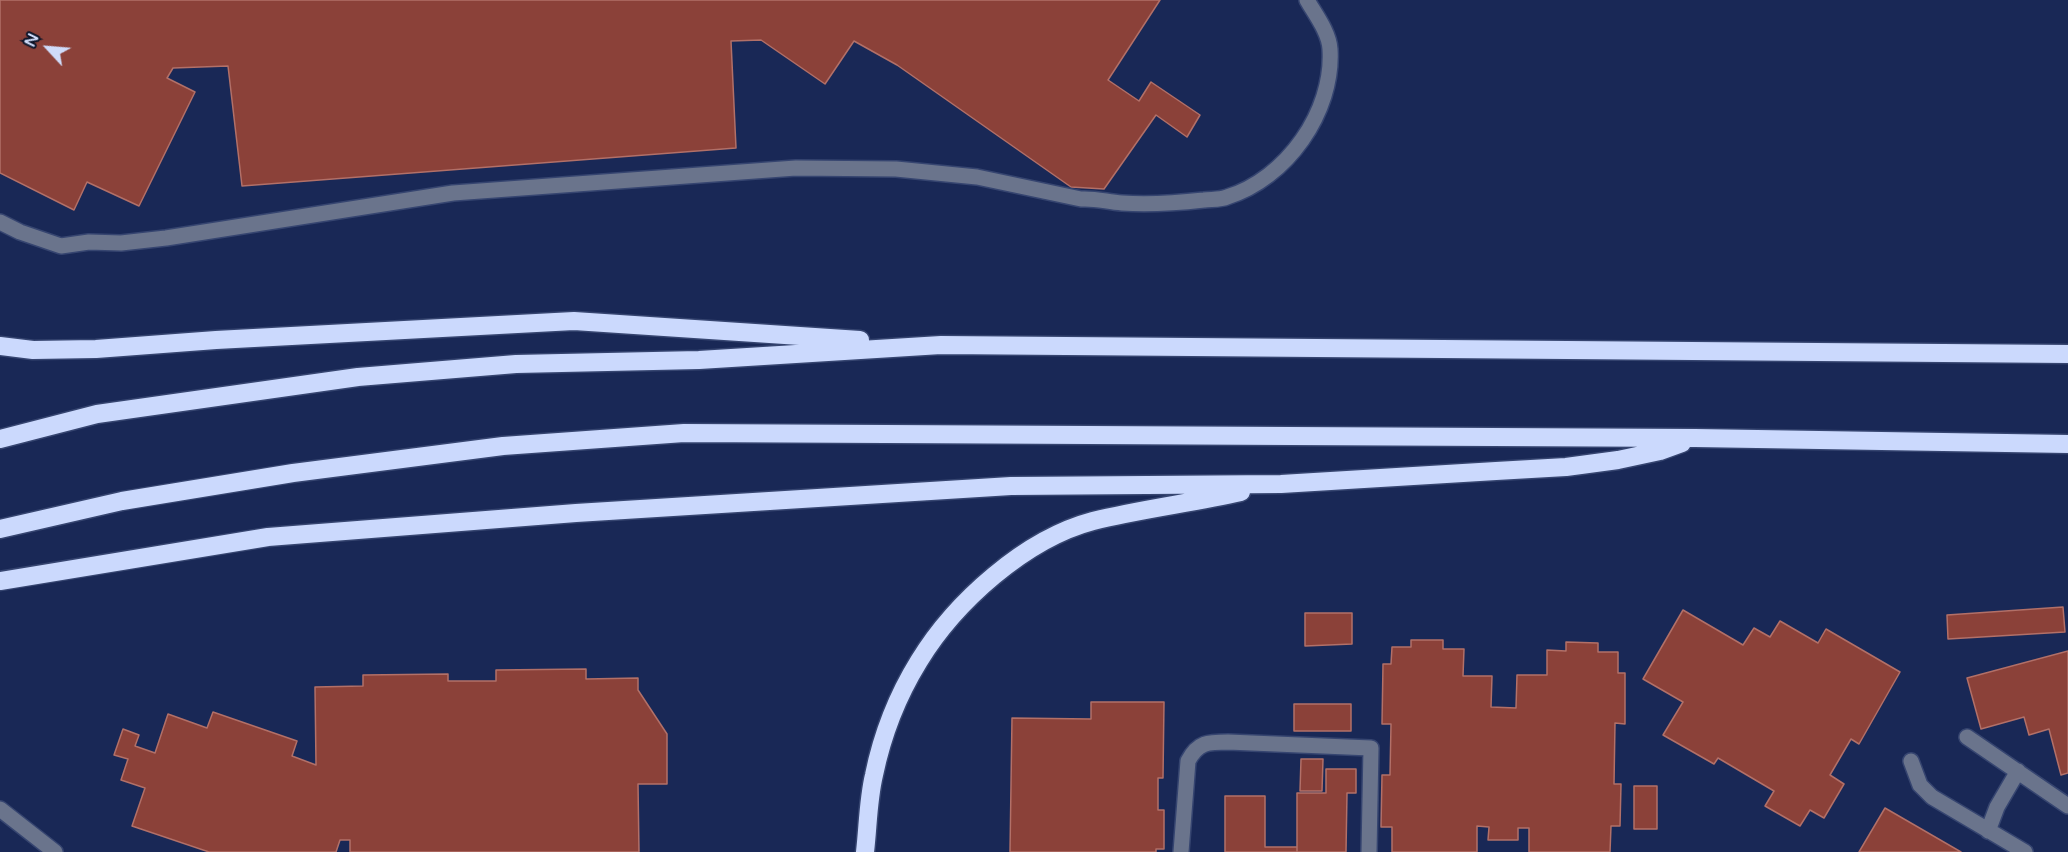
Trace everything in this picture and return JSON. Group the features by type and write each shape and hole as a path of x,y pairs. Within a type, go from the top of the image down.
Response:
{"highway":[{"path":"0,346 33,350 96,349 216,340 574,321 941,345 2068,354"},
{"path":"0,439 97,414 358,377 516,364 699,360 941,345"},
{"path":"0,529 122,501 293,473 503,446 684,433 1695,438 2068,444"},
{"path":"0,580 268,537 1011,486 1281,484 1566,466 1618,460 1660,451 1695,438"},
{"path":"865,852 873,776 902,693 920,660 944,628 971,596 994,575 1042,542 1092,522 1281,484"}],"street":[{"path":"0,222 20,232 61,246 89,242 121,243 453,193 796,168 896,169 977,177 1081,199 1094,198 1120,203 1172,204 1226,198 1255,184 1286,161 1311,128 1321,106 1329,80 1330,47 1320,22 1307,0"},
{"path":"1967,737 2068,806"},
{"path":"1181,852 1188,761 1200,745 1211,742 1371,748 1369,852"},
{"path":"1911,761 1920,784 1932,797 2025,852"},
{"path":"1988,831 1997,807 2018,771"},
{"path":"0,809 55,852"}],"building":[{"path":"0,0 1160,0 1108,80 1139,101 1151,82 1200,115 1187,137 1156,115 1104,189 1071,187 897,65 854,41 825,84 761,40 731,41 736,148 242,186 228,66 173,68 167,78 195,92 139,206 87,182 74,210 0,173"},
{"path":"2063,607 2065,632 1948,639 1947,615"},
{"path":"1683,610 1743,645 1754,628 1770,637 1780,621 1818,643 1826,629 1900,672 1859,744 1851,739 1830,775 1844,784 1824,818 1810,810 1800,826 1765,806 1774,791 1718,758 1714,764 1663,735 1683,702 1643,679"},
{"path":"1305,613 1352,613 1352,644 1305,646"},
{"path":"1411,640 1443,640 1443,649 1464,649 1463,676 1492,676 1491,707 1516,708 1517,675 1547,675 1547,650 1566,651 1566,642 1598,643 1598,652 1618,652 1618,673 1625,673 1625,724 1615,723 1614,784 1621,784 1620,826 1611,826 1610,852 1529,852 1529,828 1518,828 1518,840 1488,840 1489,827 1477,826 1477,852 1392,852 1392,827 1381,827 1382,775 1390,775 1391,724 1382,724 1383,664 1391,664 1392,647 1411,647"},
{"path":"2068,651 2068,773 2061,775 2049,729 2029,735 2024,717 1981,729 1967,678"},
{"path":"586,669 586,679 638,678 638,690 667,734 667,784 638,784 639,852 350,852 350,840 340,840 336,852 209,852 132,826 145,788 121,780 128,759 114,755 123,729 139,735 135,746 155,753 168,714 207,728 213,712 297,741 292,756 316,765 315,687 363,686 363,675 448,674 448,681 496,681 496,670"},
{"path":"1091,702 1164,702 1163,778 1158,778 1158,810 1164,810 1164,849 1156,849 1156,852 1010,852 1012,718 1091,719"},
{"path":"1294,704 1351,704 1351,731 1294,731"},
{"path":"1301,759 1323,759 1322,791 1300,791"},
{"path":"1326,769 1356,769 1356,793 1347,793 1346,852 1297,852 1297,793 1326,793"},
{"path":"1634,786 1657,786 1657,829 1634,829"},
{"path":"1225,796 1265,796 1265,847 1297,847 1297,852 1225,852"},
{"path":"1885,808 1961,852 1859,852"}]}
